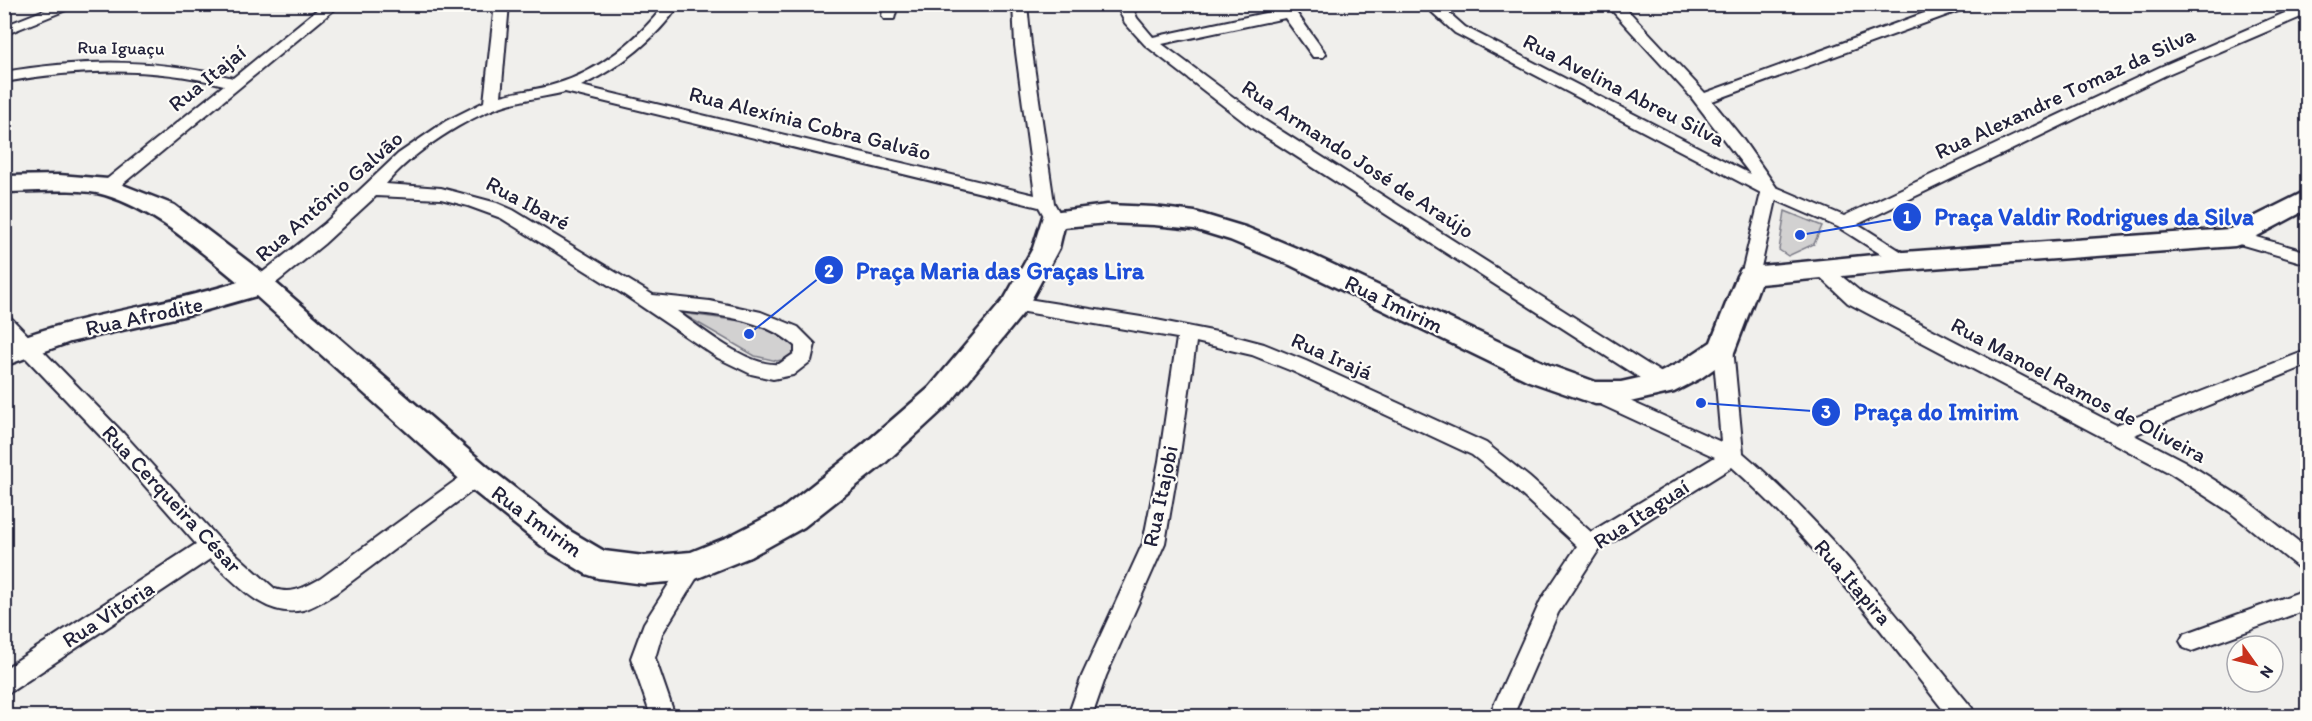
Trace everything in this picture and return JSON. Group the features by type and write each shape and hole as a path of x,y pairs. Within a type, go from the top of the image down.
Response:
{"street":[{"path":"4,30 74,4"},
{"name":"Rua Itajaí","path":"108,187 334,4"},
{"path":"492,105 502,4"},
{"name":"Rua Antônio Galvão","path":"260,285 314,243 372,190 392,168 411,153 492,105 564,87 592,73 658,26 674,4"},
{"path":"1020,4 1049,211"},
{"name":"Rua Armando José de Araújo","path":"1123,4 1130,20 1150,42 1268,130 1664,384"},
{"name":"Rua Avelina Abreu Silva","path":"1430,4 1460,30 1770,191 1844,223 1904,261"},
{"path":"1613,4 1704,99 1748,155 1770,191 1750,276 1723,348 1733,456"},
{"path":"1704,99 1964,4"},
{"name":"Rua Alexandre Tomaz da Silva","path":"1844,223 2165,70 2307,8"},
{"path":"1150,42 1285,9 1318,54"},
{"name":"Rua Iguaçu","path":"4,77 43,69 91,65 140,65 174,68 236,84"},
{"name":"Rua Alexínia Cobra Galvão","path":"564,87 1049,211"},
{"name":"Rua Imirim","path":"4,184 59,183 108,187 165,211 260,285 477,476 559,541 598,564 644,570 693,566 739,547 793,518 874,454 939,396 1015,304 1046,248 1049,211 1154,216 1195,221 1239,234 1299,259 1539,373 1594,393 1621,393 1664,384 1691,370 1723,348"},
{"name":"Rua Ibaré","path":"372,190 406,188 450,194 483,203 507,214 649,301 730,355 773,372 784,371 804,356 805,344 797,334 779,326 756,318 649,301"},
{"path":"2235,237 2307,198"},
{"path":"1750,276 1904,261 2235,237 2307,258"},
{"name":"Rua Manoel Ramos de Oliveira","path":"1822,269 1855,298 2176,467 2238,506 2307,562"},
{"name":"Rua Afrodite","path":"16,350 94,326 225,298 260,285"},
{"name":"Rua Irajá","path":"1015,304 1141,324 1257,349 1479,449 1522,483 1590,544"},
{"name":"Rua Cerqueira César","path":"4,323 16,350 116,439 211,546 267,596 284,602 302,600 328,586 477,476"},
{"name":"Rua Itajobi","path":"1080,717 1094,676 1154,543 1169,461 1187,334"},
{"path":"2113,435 2307,357"},
{"name":"Rua Itapira","path":"1594,393 1733,456 1774,492 1816,538 1879,611 1963,717"},
{"name":"Rua Itaguaí","path":"1502,717 1549,607 1590,544 1733,456"},
{"name":"Rua Vitória","path":"4,683 211,546"},
{"path":"663,717 643,658 652,630 693,566"},
{"path":"2192,641 2307,599"}],"shaded area":[{"path":"1785,211 1822,226 1814,244 1788,256 1779,250"},
{"path":"681,313 741,321 770,329 798,345 790,358 777,361 755,356"}],"place":[{"name":"Praça Valdir Rodrigues da Silva","path":"1800,235"},
{"name":"Praça Maria das Graças Lira","path":"749,334"},
{"name":"Praça do Imirim","path":"1701,403"}]}
